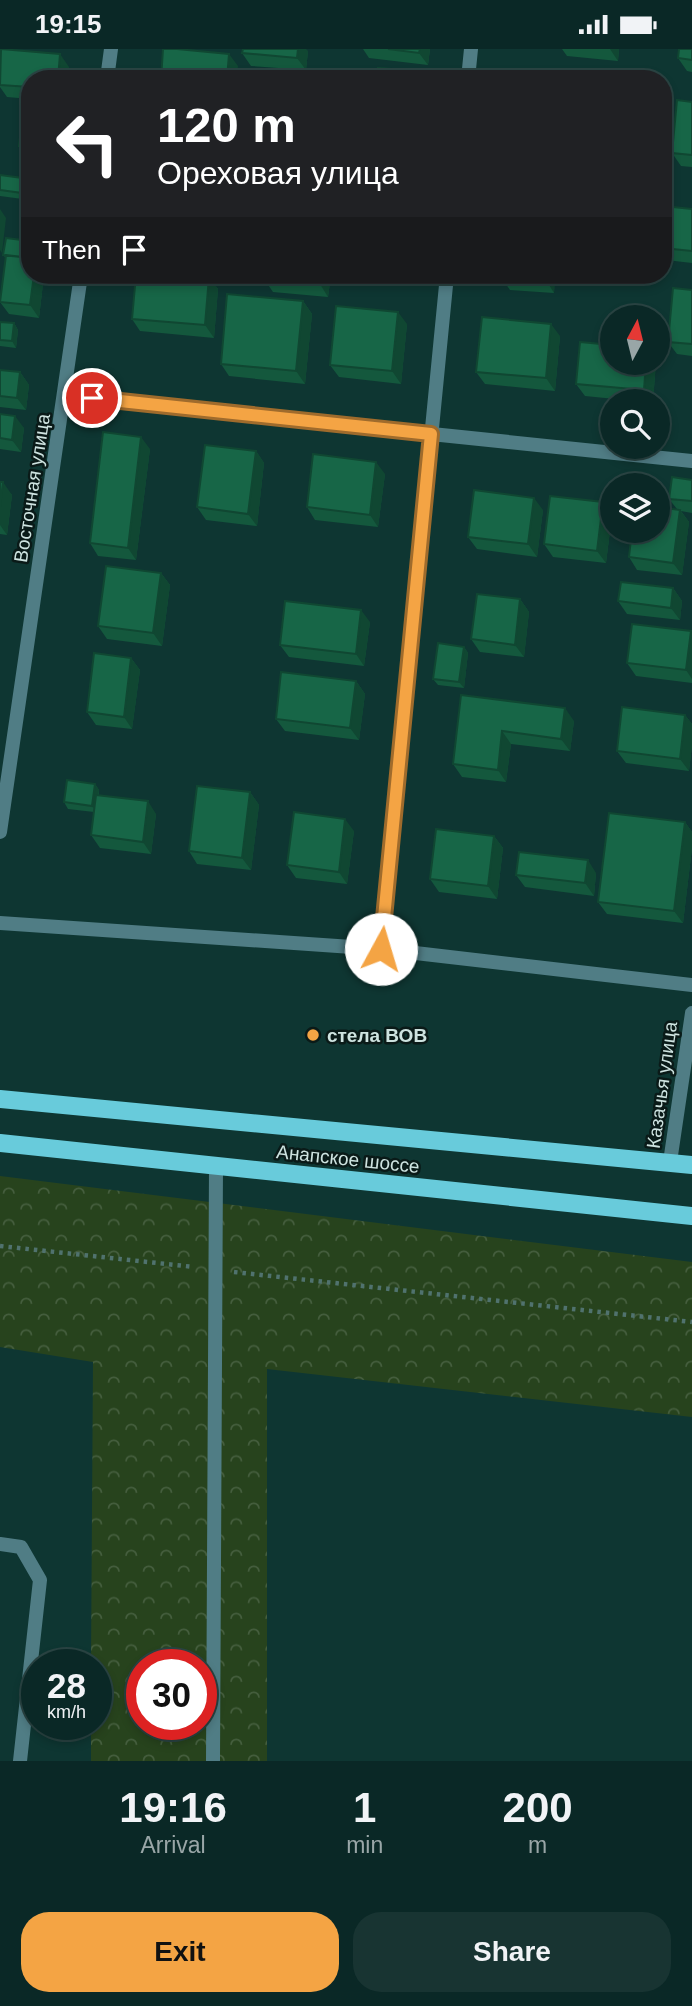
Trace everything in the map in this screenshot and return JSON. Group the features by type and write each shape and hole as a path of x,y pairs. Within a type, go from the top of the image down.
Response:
{"main road":[{"name":"Анапское шоссе","path":"0,1099 692,1165"},
{"name":"Анапское шоссе","path":"0,1143 692,1216"}],"street":[{"path":"108,70 111,49"},
{"path":"469,70 471,49"},
{"name":"Восточная улица","path":"0,832 81,284"},
{"path":"381,949 446,284"},
{"path":"65,396 692,461"},
{"path":"0,923 381,949 692,985"},
{"name":"Казачья улица","path":"670,1163 692,1013"},
{"path":"213,1761 216,1166"},
{"path":"0,1544 21,1547 40,1580 20,1761"}],"path":[{"path":"0,1246 692,1322"}],"green space":[{"path":"0,1176 692,1262 692,1417 267,1369 267,1761 91,1761 91,1740 112,1740 112,1649 91,1649 93,1362 0,1347"}],"building":[{"path":"1,49 60,54 59,70 21,70 21,86 0,85"},
{"path":"163,49 229,54 228,70 162,70"},
{"path":"243,49 298,49 297,58 242,53"},
{"path":"388,49 420,49 419,53"},
{"path":"679,49 692,49 692,60 678,58"},
{"path":"677,100 692,102 692,155 672,153"},
{"path":"0,175 21,178 21,193 0,190"},
{"path":"672,207 692,209 692,251 672,249"},
{"path":"6,238 21,240 21,257 3,255"},
{"path":"6,255 21,257 21,284 33,284 30,305 0,302"},
{"path":"135,284 208,284 205,325 132,319"},
{"path":"673,288 692,290 692,344 670,342"},
{"path":"227,294 303,301 296,371 221,364"},
{"path":"336,306 398,312 392,371 330,365"},
{"path":"482,317 551,324 546,378 476,372"},
{"path":"0,322 14,323 12,341 0,340"},
{"path":"580,342 600,344 600,375 645,375 644,389 576,384"},
{"path":"0,370 20,372 17,398 0,396"},
{"path":"0,414 15,416 12,440 0,438"},
{"path":"103,432 141,437 128,548 90,543"},
{"path":"205,445 256,451 248,514 197,507"},
{"path":"313,454 376,462 370,515 307,507"},
{"path":"672,477 692,480 692,501 670,499"},
{"path":"0,482 3,482 0,507"},
{"path":"474,490 534,498 528,544 468,537"},
{"path":"550,496 600,502 597,551 544,544"},
{"path":"670,509 680,510 673,563 629,557 631,543 670,543"},
{"path":"106,566 161,573 153,633 98,626"},
{"path":"621,582 673,588 671,608 618,601"},
{"path":"477,594 520,599 515,645 471,639"},
{"path":"285,601 361,610 356,654 280,645"},
{"path":"632,624 691,631 686,670 627,663"},
{"path":"438,643 464,647 459,682 433,679"},
{"path":"94,653 131,658 124,717 87,712"},
{"path":"281,672 356,681 350,728 276,719"},
{"path":"461,695 565,708 561,739 502,731 498,770 453,764"},
{"path":"622,707 685,715 680,759 617,751"},
{"path":"67,780 95,784 92,806 64,802"},
{"path":"197,786 250,792 242,858 189,851"},
{"path":"96,795 148,801 143,842 91,835"},
{"path":"294,812 345,819 339,872 287,865"},
{"path":"609,813 685,822 674,911 598,902"},
{"path":"436,829 494,836 488,886 430,879"},
{"path":"519,852 588,860 585,883 516,875"}],"place":[{"name":"стела ВОВ","path":"313,1035"}],"route":[{"path":"92,398 431,434 381,949"}]}
